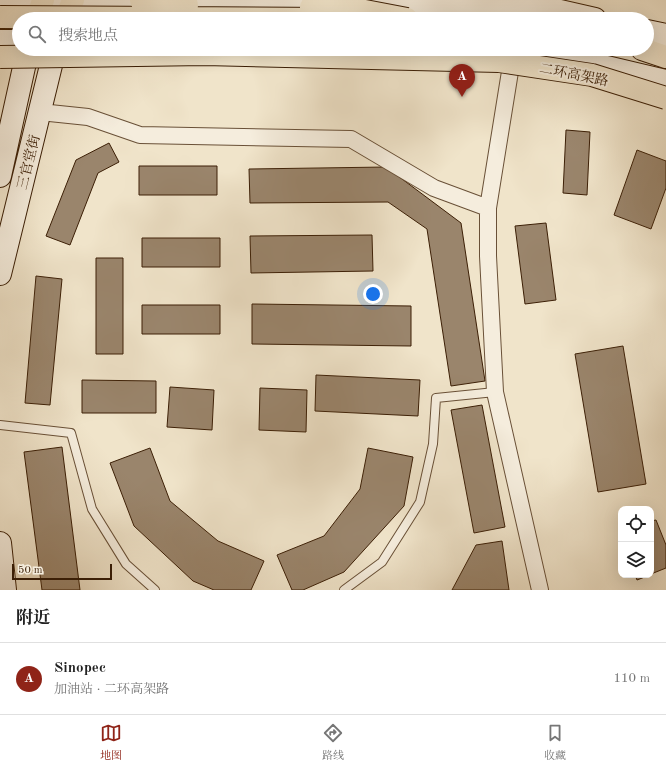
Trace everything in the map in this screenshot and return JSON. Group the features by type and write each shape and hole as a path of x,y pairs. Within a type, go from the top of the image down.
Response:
{"highway":[{"path":"141,0 172,4 349,8 370,12"},
{"path":"0,17 12,17"},
{"path":"654,53 666,57"},
{"name":"二环高架路","path":"0,57 68,56"},
{"name":"二环高架路","path":"289,56 499,61 592,75 666,98"}],"main road":[{"path":"0,3 41,8 534,5 564,12"},
{"path":"654,32 666,35"},
{"path":"0,41 12,41"},
{"name":"三官堂街","path":"0,176 26,56"},
{"name":"三官堂街","path":"0,274 53,56"},
{"path":"542,56 598,66 666,81"},
{"path":"0,543 5,590"}],"street":[{"path":"513,56 488,208 488,256 495,392 540,590"},
{"path":"40,112 88,117 140,135 351,139 434,188 488,208"}],"lane":[{"path":"344,590 382,562 420,502 433,444 436,398 495,392"},
{"path":"0,425 71,433 92,509 126,564 155,590"}],"building":[{"path":"566,130 590,132 587,195 563,193"},
{"path":"109,143 119,162 98,173 70,245 46,236 76,160"},
{"path":"637,150 666,161 666,188 651,229 614,215"},
{"path":"139,166 217,166 217,195 139,195"},
{"path":"386,167 461,223 485,381 451,386 427,229 388,202 250,203 249,169"},
{"path":"546,223 556,300 525,304 515,226"},
{"path":"372,235 373,271 251,273 250,236"},
{"path":"142,238 220,238 220,267 142,267"},
{"path":"96,258 123,258 123,354 96,354"},
{"path":"36,276 62,279 50,405 25,403"},
{"path":"252,304 411,306 411,346 252,344"},
{"path":"142,305 220,305 220,334 142,334"},
{"path":"623,346 646,484 598,492 575,354"},
{"path":"316,375 420,380 418,416 315,411"},
{"path":"82,380 156,381 156,413 82,413"},
{"path":"170,387 214,390 212,430 167,427"},
{"path":"260,388 307,390 306,432 259,430"},
{"path":"482,405 505,527 474,533 451,410"},
{"path":"62,447 80,590 42,590 24,452"},
{"path":"150,448 170,501 218,541 264,561 251,590 214,590 193,581 134,526 110,463"},
{"path":"368,448 413,457 404,506 344,572 303,590 292,590 277,555 324,536 360,489"},
{"path":"654,520 656,520 666,545 666,568 654,573 654,542"},
{"path":"502,541 509,590 452,590 476,545"}],"place":[{"name":"Sinopec","path":"462,97"}]}
